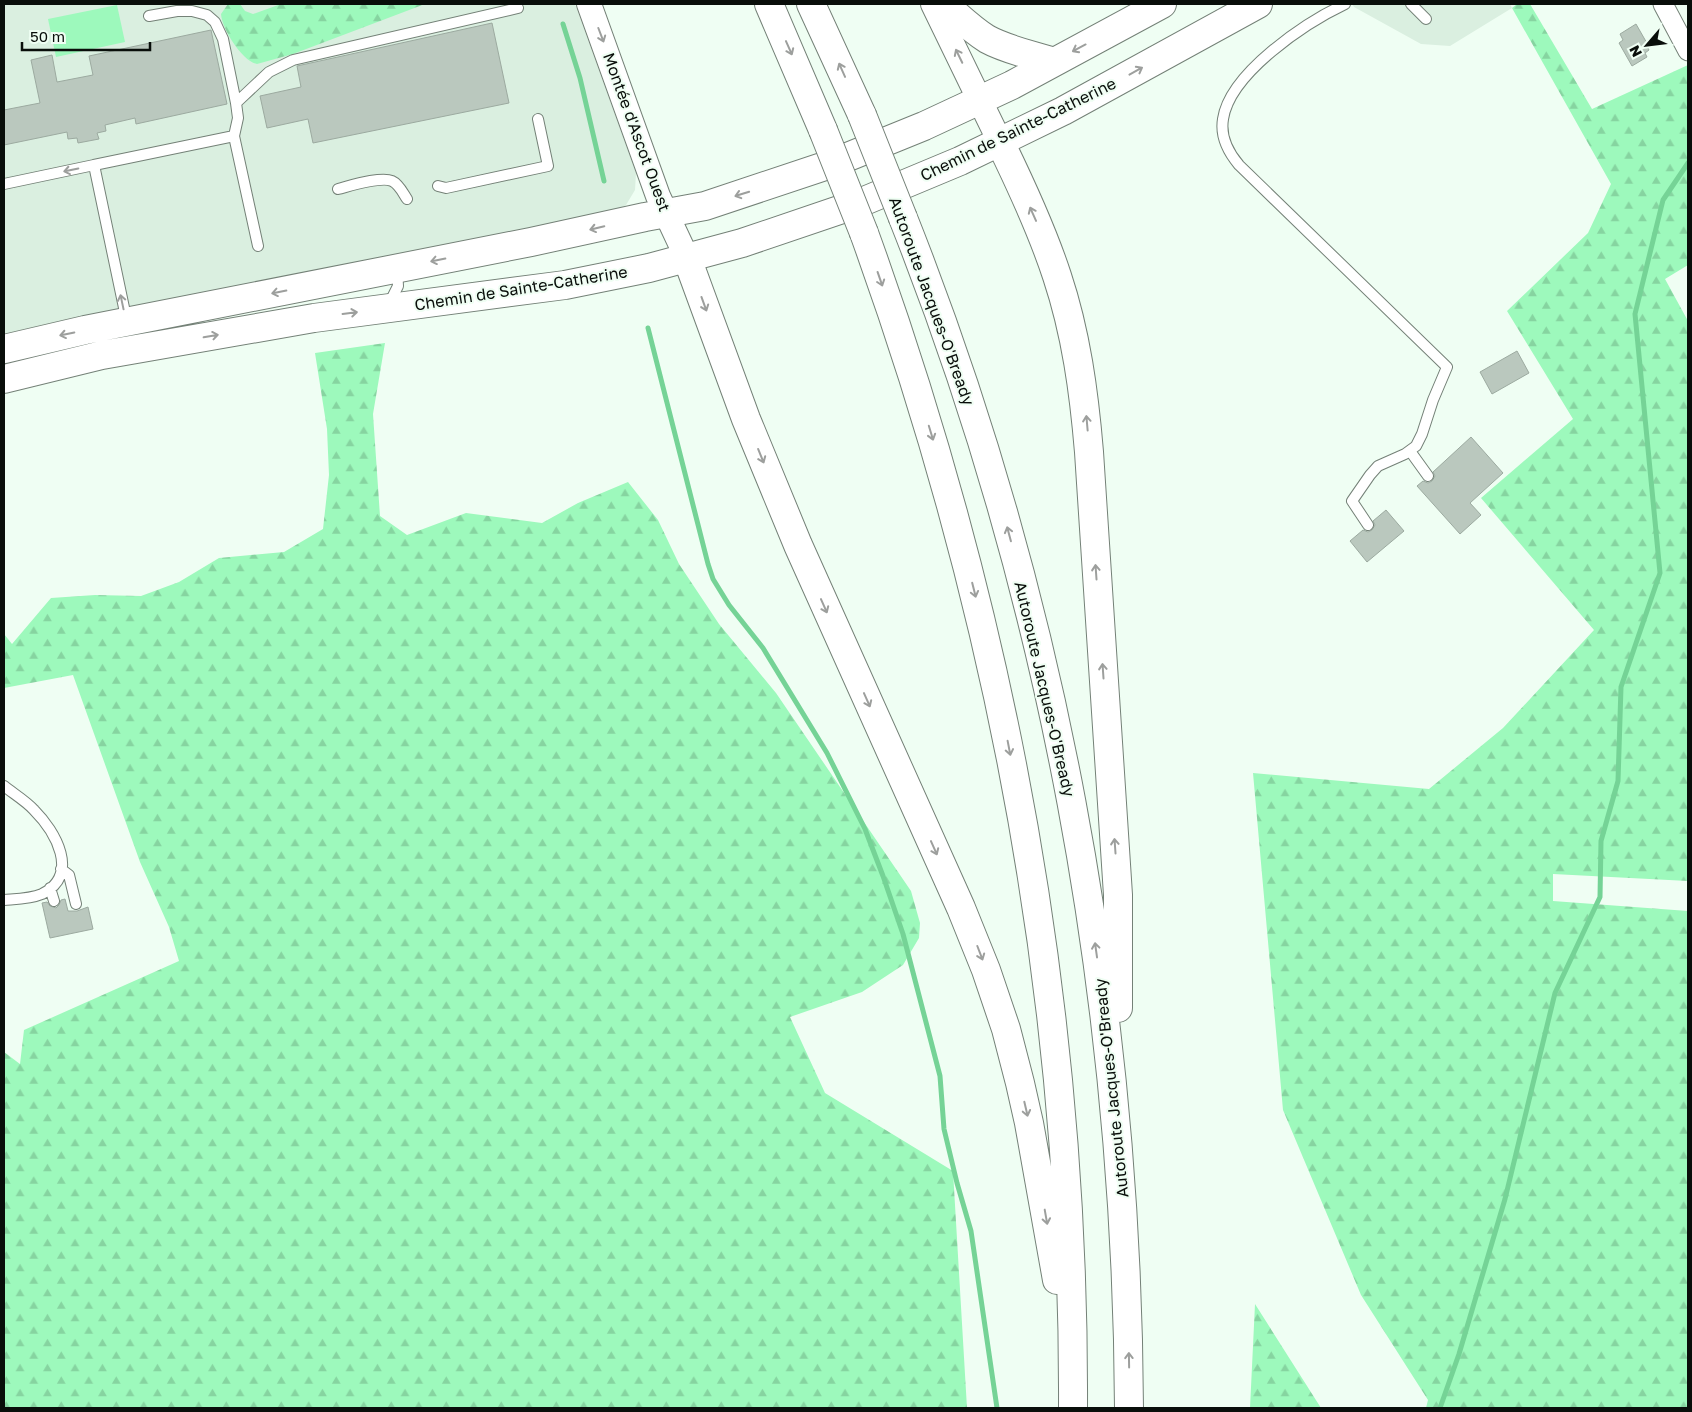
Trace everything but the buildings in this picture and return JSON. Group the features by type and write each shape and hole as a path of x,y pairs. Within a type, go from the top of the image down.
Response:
{"main road":[{"path":"769,4 823,130 864,233 920,398 953,508 988,650 1020,805 1040,928 1059,1090 1067,1194 1074,1370 1073,1408"},
{"name":"Autoroute Jacques-O'Bready","path":"811,4 862,115 939,312 980,436 1008,531 1042,663 1065,769 1087,894 1105,1020 1117,1138 1127,1286 1129,1408"},
{"path":"944,4 987,39 1054,62"},
{"name":"Chemin de Sainte-Catherine","path":"4,379 61,364 130,335 397,268 545,240 705,206 789,179 882,143 981,100 1162,4"},
{"name":"Chemin de Sainte-Catherine","path":"4,349 314,318 546,288 644,269 688,258 774,233 857,204 940,170 1063,111 1258,4"},
{"path":"1000,142 1057,274 1076,344 1084,395 1118,895 1117,1138"},
{"path":"688,258 746,419 798,545 961,908 999,1007 1016,1066 1029,1123 1074,1370"}],"street":[{"name":"Montée d'Ascot Ouest","path":"589,4 642,146 656,190 688,258"},
{"path":"933,4 1000,142"},
{"path":"1663,4 1688,51"}],"lane":[{"path":"1345,4 1296,32 1250,73 1227,106 1223,119 1223,131 1228,149 1239,165 1447,367 1416,446 1410,451 1378,466 1352,501 1368,525"},
{"path":"1410,4 1426,19"},
{"path":"236,103 269,72 292,60 518,8"},
{"path":"149,16 188,11 203,14 215,22 221,34 238,118 234,136 258,246"},
{"path":"438,186 446,188 548,166 538,119"},
{"path":"4,184 234,136"},
{"path":"94,165 130,335"},
{"path":"338,188 388,180 396,183 407,199"},
{"path":"385,309 398,286 397,268"},
{"path":"1410,451 1428,476"},
{"path":"4,786 33,808 50,828 60,850 61,869 58,878 50,888 35,896 4,900"},
{"path":"61,869 69,875 76,904"},
{"path":"50,888 54,901"}],"shaded area":[{"path":"4,4 575,4 636,173 635,190 626,205 620,209 544,226 91,314 4,334"},
{"path":"1352,4 1510,4 1512,8 1450,46 1421,44 1354,7"}],"green space":[{"path":"228,4 240,4 245,11 253,14 281,4 425,4 293,54 257,64 251,62 239,51 225,28 221,14"},
{"path":"1517,4 1530,4 1592,109 1688,65 1688,265 1665,279 1688,321 1688,881 1553,874 1553,901 1688,911 1688,1408 1426,1408 1428,1400 1361,1295 1283,1110 1253,773 1429,789 1503,728 1594,630 1481,498 1573,419 1507,311 1588,233 1611,184 1512,8"},
{"path":"117,5 125,42 56,57 48,19"},
{"path":"385,343 373,414 380,516 407,535 466,513 542,523 578,503 628,482 658,520 679,564 719,624 776,693 911,891 920,923 919,938 903,965 862,992 790,1017 825,1093 953,1171 967,1408 4,1408 4,1052 20,1064 24,1030 179,961 169,927 140,862 73,675 4,688 4,634 12,644 51,598 95,595 141,596 179,582 219,558 284,552 323,529 329,475 327,429 315,353"},
{"path":"1255,1304 1321,1408 1250,1408"}],"waterway":[{"path":"563,24 580,78 604,181"},
{"path":"1440,1408 1459,1354 1505,1199 1555,993 1600,897 1601,841 1618,781 1621,687 1660,573 1635,314 1663,200 1688,163"},
{"path":"648,328 713,579 729,605 763,648 827,753 865,829 903,934 940,1076 944,1129 971,1231 997,1408"}]}
